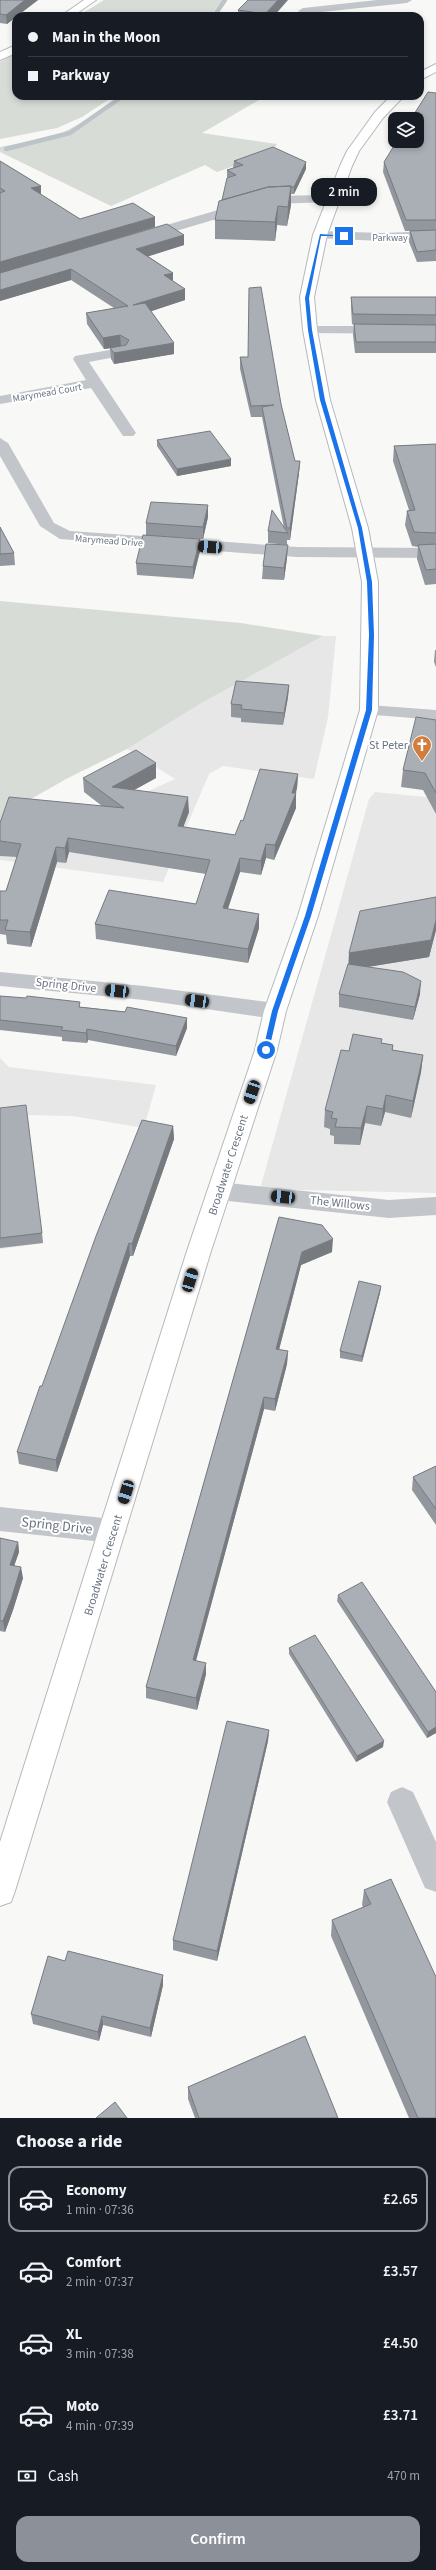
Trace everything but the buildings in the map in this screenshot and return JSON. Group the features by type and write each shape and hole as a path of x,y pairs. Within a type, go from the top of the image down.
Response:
{"street":[{"path":"72,12 91,0"},
{"path":"302,10 407,0"},
{"path":"0,57 12,50"},
{"path":"424,75 436,68"},
{"name":"Broadwater Crescent","path":"0,1891 199,1251 266,1050 275,1011 308,916 369,710 371,635 370,582 360,528 323,400 310,330 307,298 320,235 331,199 353,151 379,115 394,100"},
{"path":"130,240 266,200 331,199"},
{"name":"Parkway","path":"320,235 382,237 436,235"},
{"path":"310,330 436,330"},
{"name":"Marymead Court","path":"121,352 80,359 94,383 128,433"},
{"name":"Marymead Court","path":"0,400 94,383"},
{"name":"Marymead Drive","path":"0,443 48,526 66,536 210,547 364,554 436,553"},
{"path":"369,710 436,716"},
{"name":"Spring Drive","path":"0,979 144,993 275,1011"},
{"name":"The Willows","path":"219,1191 389,1209 436,1206"},
{"name":"Spring Drive","path":"0,1519 113,1531"},
{"path":"402,1802 436,1878"}],"shaded area":[{"path":"104,0 223,0 213,12 84,12"},
{"path":"12,55 12,100 108,100 82,117 57,128 0,139 0,62"},
{"path":"116,100 259,100 202,133 277,144 271,153 217,172 205,165 111,206 0,152 0,147 56,136 85,121"},
{"path":"0,601 241,623 323,636 200,704 127,749 68,778 10,811 0,823"},
{"path":"323,636 336,636 328,717 314,779 223,766 209,774 163,882 0,860 0,823 87,819 175,779 127,749 200,704"},
{"path":"375,792 436,798 436,1193 260,1189 369,799"},
{"path":"0,1058 9,1067 156,1085 144,1128 73,1116 27,1115 43,1243 0,1249"}],"waterway":[{"path":"217,12 225,0"},
{"path":"6,149 70,133 117,100"}],"place":[{"name":"St Peter","path":"422,762"}],"route":[{"path":"266,1050 275,1011 301,939 346,795 369,710 371,635 370,582 360,528 332,437 323,400 310,330 307,298 320,235 344,236"}]}
